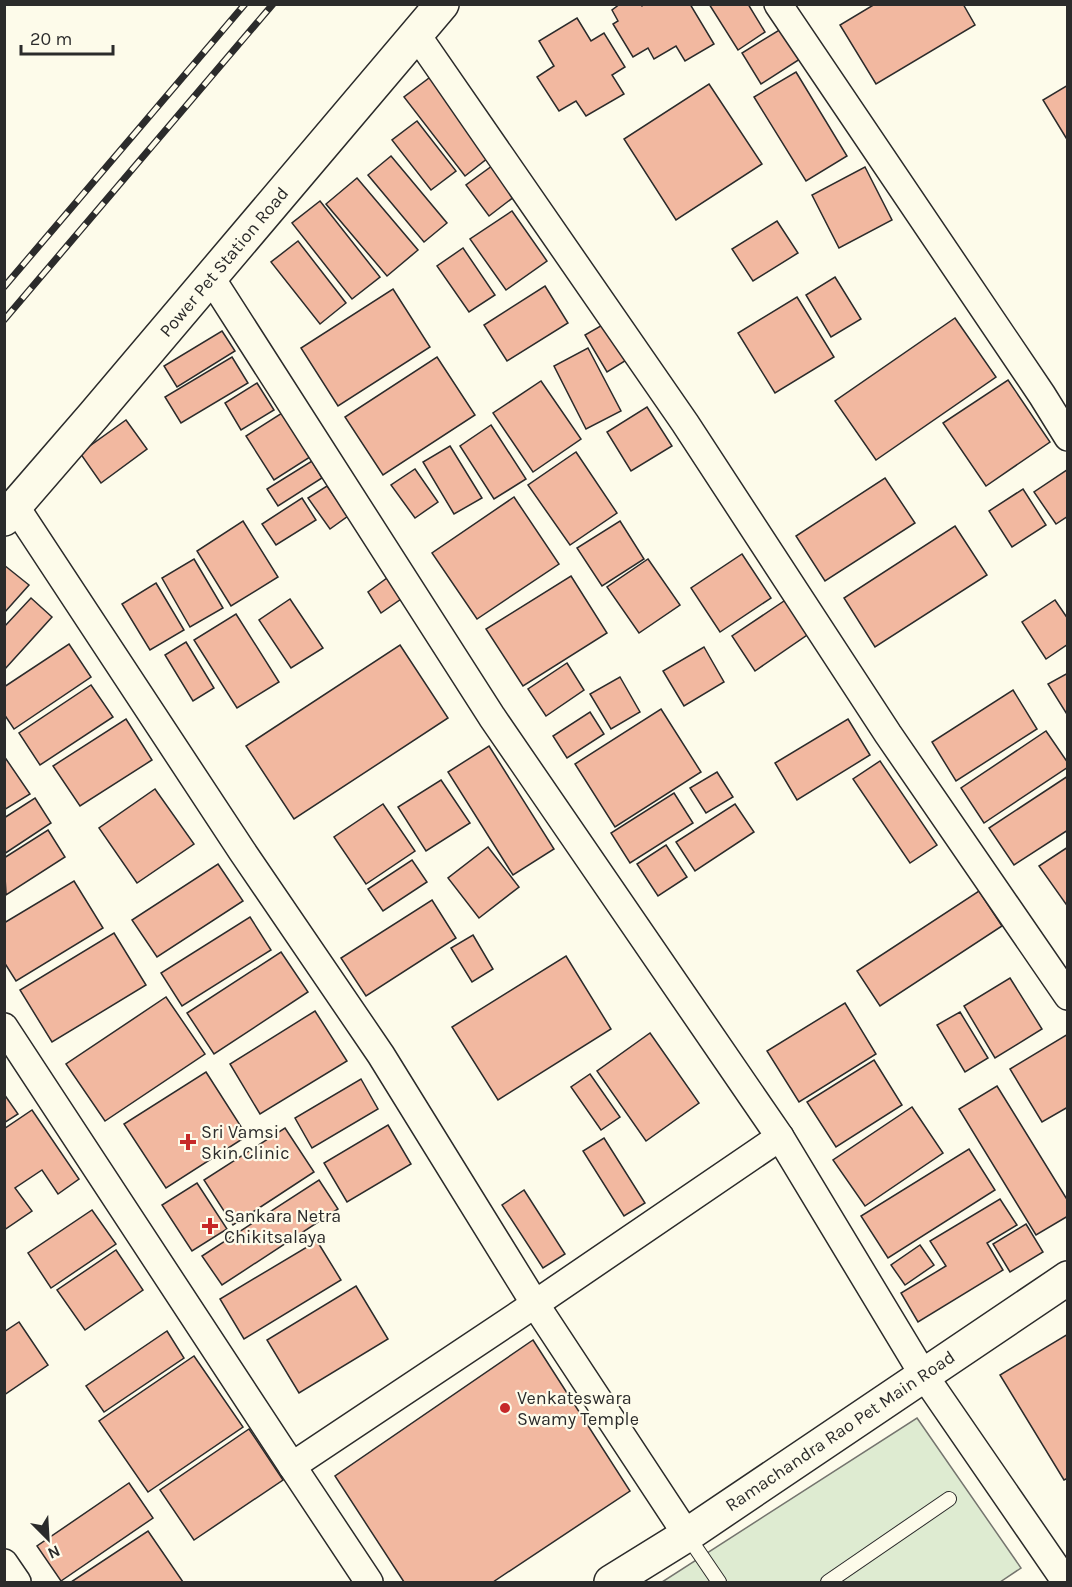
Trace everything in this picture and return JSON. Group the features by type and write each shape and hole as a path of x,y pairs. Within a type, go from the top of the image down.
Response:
{"street":[{"name":"Power Pet Station Road","path":"10,512 442,4"},
{"path":"778,4 1068,437"},
{"path":"416,34 678,414 888,734 1068,996"},
{"path":"211,278 492,717 780,1137 923,1374 1060,1580"},
{"path":"10,512 381,1055 535,1304 687,1535"},
{"path":"4,1027 369,1582"},
{"path":"292,1466 780,1137"},
{"name":"Ramachandra Rao Pet Main Road","path":"611,1582 687,1535 1068,1278"},
{"path":"4,1563 17,1582"}],"lane":[{"path":"828,1582 949,1499"},
{"path":"687,1535 719,1582"}],"green space":[{"path":"917,1418 1021,1568 1000,1582 662,1582"}],"building":[{"path":"620,4 641,4 642,6 645,4 690,4 714,44 685,61 676,46 654,59 648,48 633,57 613,24 618,21 612,10"},
{"path":"709,4 748,4 765,32 738,50"},
{"path":"875,4 963,4 975,25 876,84 840,25"},
{"path":"577,18 591,41 604,33 625,67 612,75 624,94 586,116 576,101 559,111 537,77 554,66 539,41"},
{"path":"781,29 800,59 761,84 742,53"},
{"path":"796,72 847,156 806,181 754,97"},
{"path":"433,75 493,154 465,176 404,97"},
{"path":"709,84 762,164 676,220 624,139"},
{"path":"1068,85 1068,141 1043,100"},
{"path":"417,121 456,171 431,190 392,140"},
{"path":"391,156 447,223 424,242 368,175"},
{"path":"496,163 519,193 489,216 466,185"},
{"path":"865,167 892,220 839,248 812,195"},
{"path":"357,178 418,250 387,276 326,204"},
{"path":"320,201 380,277 352,299 292,223"},
{"path":"512,211 547,261 506,290 470,239"},
{"path":"777,221 798,253 753,281 732,249"},
{"path":"298,241 346,303 320,324 271,262"},
{"path":"463,248 495,295 469,312 437,266"},
{"path":"835,277 861,319 831,337 806,295"},
{"path":"545,286 568,323 507,361 484,325"},
{"path":"393,289 430,347 338,406 301,348"},
{"path":"797,297 834,357 775,393 738,333"},
{"path":"955,318 996,377 876,460 835,401"},
{"path":"611,320 633,356 607,372 585,335"},
{"path":"222,331 235,351 177,387 164,366"},
{"path":"588,348 621,411 586,429 554,366"},
{"path":"232,357 248,383 181,423 165,397"},
{"path":"437,357 475,415 383,475 345,417"},
{"path":"1008,380 1050,442 986,486 943,423"},
{"path":"541,381 581,439 533,472 493,413"},
{"path":"257,383 274,410 241,430 225,403"},
{"path":"647,407 672,446 631,471 607,432"},
{"path":"282,413 310,457 274,480 246,436"},
{"path":"126,420 147,449 101,483 80,453"},
{"path":"491,425 526,479 494,499 460,446"},
{"path":"450,446 482,498 454,514 423,462"},
{"path":"576,452 617,513 570,545 528,485"},
{"path":"312,461 322,478 278,506 267,489"},
{"path":"415,469 438,502 415,518 391,485"},
{"path":"1067,470 1068,516 1056,524 1034,492"},
{"path":"885,478 915,523 825,581 796,536"},
{"path":"327,486 348,516 330,529 308,498"},
{"path":"1023,489 1046,525 1012,547 989,511"},
{"path":"514,497 559,564 477,619 432,553"},
{"path":"302,498 316,520 276,545 262,524"},
{"path":"243,521 278,577 231,606 197,551"},
{"path":"620,521 644,559 602,586 577,548"},
{"path":"955,526 987,575 875,647 844,598"},
{"path":"742,554 771,598 720,632 691,588"},
{"path":"194,559 223,608 190,627 162,578"},
{"path":"648,559 680,605 639,633 607,587"},
{"path":"4,565 29,585 4,613"},
{"path":"571,576 607,633 523,686 486,629"},
{"path":"387,578 401,599 381,613 368,592"},
{"path":"156,583 184,630 150,650 122,604"},
{"path":"31,598 52,617 4,670 4,627"},
{"path":"290,599 323,648 291,668 259,620"},
{"path":"787,599 810,633 755,671 732,636"},
{"path":"1055,600 1068,619 1068,644 1046,659 1022,622"},
{"path":"236,614 279,682 237,708 194,640"},
{"path":"186,642 214,688 193,701 165,655"},
{"path":"69,644 91,677 14,729 4,714 4,687"},
{"path":"400,645 448,718 294,819 246,746"},
{"path":"704,647 724,682 684,706 663,671"},
{"path":"567,663 584,690 546,716 528,689"},
{"path":"1068,673 1068,716 1048,684"},
{"path":"620,677 640,712 611,729 590,694"},
{"path":"91,685 113,717 40,765 19,733"},
{"path":"1013,690 1037,729 956,781 932,742"},
{"path":"661,709 701,772 615,827 575,764"},
{"path":"590,712 604,734 567,758 553,736"},
{"path":"126,719 152,760 80,806 53,766"},
{"path":"848,719 870,755 797,800 775,763"},
{"path":"1046,731 1068,763 1068,767 984,823 961,788"},
{"path":"489,746 554,849 513,875 448,772"},
{"path":"4,756 30,794 4,810"},
{"path":"880,761 937,845 910,863 853,779"},
{"path":"717,772 733,797 706,813 690,788"},
{"path":"1068,776 1068,830 1014,865 989,828"},
{"path":"441,780 470,823 426,851 398,807"},
{"path":"155,789 194,844 137,883 99,828"},
{"path":"674,793 693,823 630,863 611,833"},
{"path":"35,798 51,823 4,854 4,818"},
{"path":"383,804 415,851 366,884 334,837"},
{"path":"735,804 754,832 695,871 676,842"},
{"path":"48,830 65,857 6,895 4,858"},
{"path":"666,845 687,877 658,896 637,864"},
{"path":"488,847 519,887 479,918 448,878"},
{"path":"1068,847 1068,907 1039,866"},
{"path":"412,860 427,882 383,911 368,889"},
{"path":"218,864 243,901 157,957 132,920"},
{"path":"74,881 103,928 16,981 4,962 4,923"},
{"path":"979,891 1002,926 880,1006 857,971"},
{"path":"432,900 456,938 366,996 341,958"},
{"path":"250,917 271,950 182,1006 161,973"},
{"path":"114,933 146,985 52,1042 20,990"},
{"path":"473,935 493,969 472,982 451,948"},
{"path":"281,952 308,992 214,1054 187,1013"},
{"path":"566,956 611,1029 498,1100 452,1027"},
{"path":"1010,978 1042,1029 995,1058 964,1006"},
{"path":"166,997 205,1054 105,1121 66,1064"},
{"path":"845,1003 876,1054 799,1102 767,1051"},
{"path":"315,1011 347,1061 260,1114 230,1064"},
{"path":"960,1012 988,1058 965,1072 937,1025"},
{"path":"650,1033 699,1103 646,1141 597,1071"},
{"path":"1068,1034 1068,1107 1042,1122 1010,1069"},
{"path":"874,1060 902,1105 836,1147 807,1102"},
{"path":"206,1072 247,1136 166,1188 124,1124"},
{"path":"590,1074 620,1117 601,1130 571,1087"},
{"path":"361,1079 378,1109 312,1148 295,1118"},
{"path":"997,1086 1068,1201 1068,1216 1036,1235 959,1109"},
{"path":"4,1094 18,1114 4,1123"},
{"path":"912,1107 943,1153 865,1206 833,1160"},
{"path":"32,1110 79,1179 58,1194 42,1170 15,1188 32,1211 4,1230 4,1129"},
{"path":"388,1125 411,1164 347,1202 324,1163"},
{"path":"285,1128 314,1172 233,1225 204,1180"},
{"path":"604,1138 645,1203 624,1216 583,1151"},
{"path":"969,1149 995,1190 888,1258 861,1216"},
{"path":"319,1180 338,1209 222,1285 202,1256"},
{"path":"197,1183 227,1229 192,1251 162,1205"},
{"path":"524,1190 565,1254 543,1268 502,1205"},
{"path":"1000,1199 1017,1225 987,1243 1003,1270 918,1322 901,1293 946,1266 930,1241"},
{"path":"92,1210 116,1244 51,1288 28,1253"},
{"path":"1026,1224 1043,1252 1010,1272 993,1244"},
{"path":"317,1241 341,1280 244,1339 220,1299"},
{"path":"920,1245 934,1265 905,1285 891,1265"},
{"path":"116,1250 143,1290 85,1330 57,1290"},
{"path":"356,1286 388,1339 299,1393 267,1340"},
{"path":"19,1322 48,1365 4,1395 4,1332"},
{"path":"167,1331 184,1358 104,1412 86,1386"},
{"path":"1068,1334 1068,1478 1064,1480 1000,1375"},
{"name":"Venkateswara Swamy Temple","path":"533,1340 630,1491 493,1582 404,1582 335,1476"},
{"path":"194,1356 243,1427 148,1492 99,1421"},
{"path":"249,1429 283,1480 194,1540 160,1490"},
{"path":"129,1483 153,1518 61,1581 37,1546"},
{"path":"148,1531 183,1582 71,1582"}],"railway":[{"path":"4,287 245,4"},
{"path":"4,320 273,4"}],"place":[{"name":"Sri Vamsi Skin Clinic","path":"188,1142"},
{"name":"Sankara Netra Chikitsalaya","path":"210,1226"},
{"name":"Venkateswara Swamy Temple","path":"505,1408"}]}
